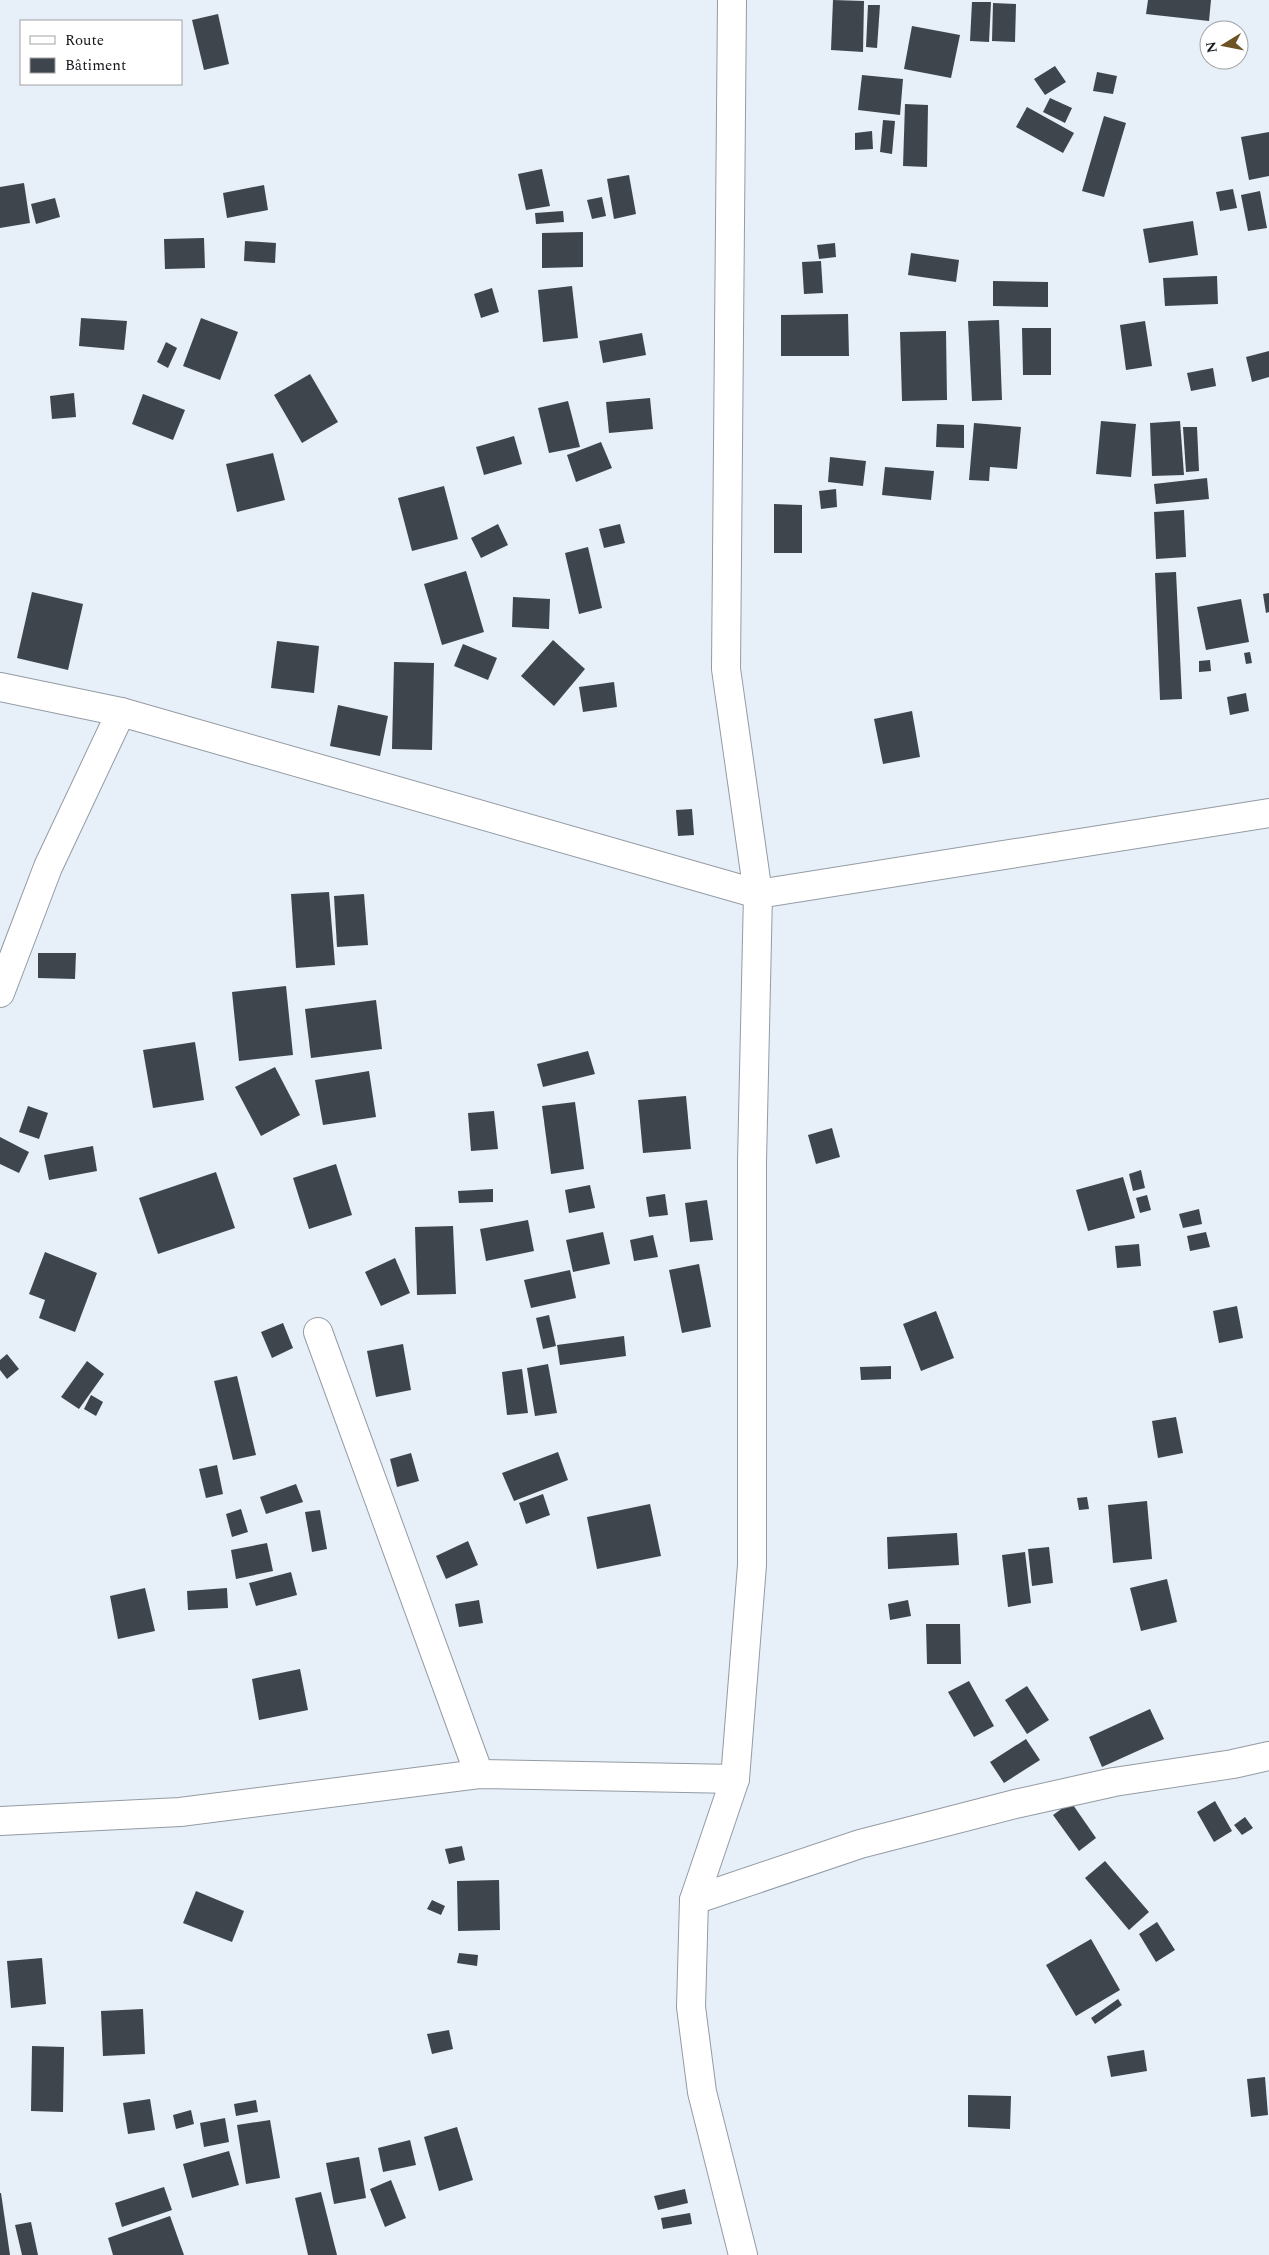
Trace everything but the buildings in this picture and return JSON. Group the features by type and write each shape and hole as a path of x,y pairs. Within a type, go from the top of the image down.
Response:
{"street":[{"path":"732,0 726,668 758,894 752,1162 752,1565 734,1779 694,1900 691,2007 702,2092 743,2255"},
{"path":"0,686 121,712 758,894 1269,813"},
{"path":"0,993 48,867 121,712"},
{"path":"318,1332 479,1774"},
{"path":"694,1900 860,1844 1016,1804 1114,1782 1233,1764 1269,1756"},
{"path":"0,1821 180,1812 479,1774 734,1779"}]}
